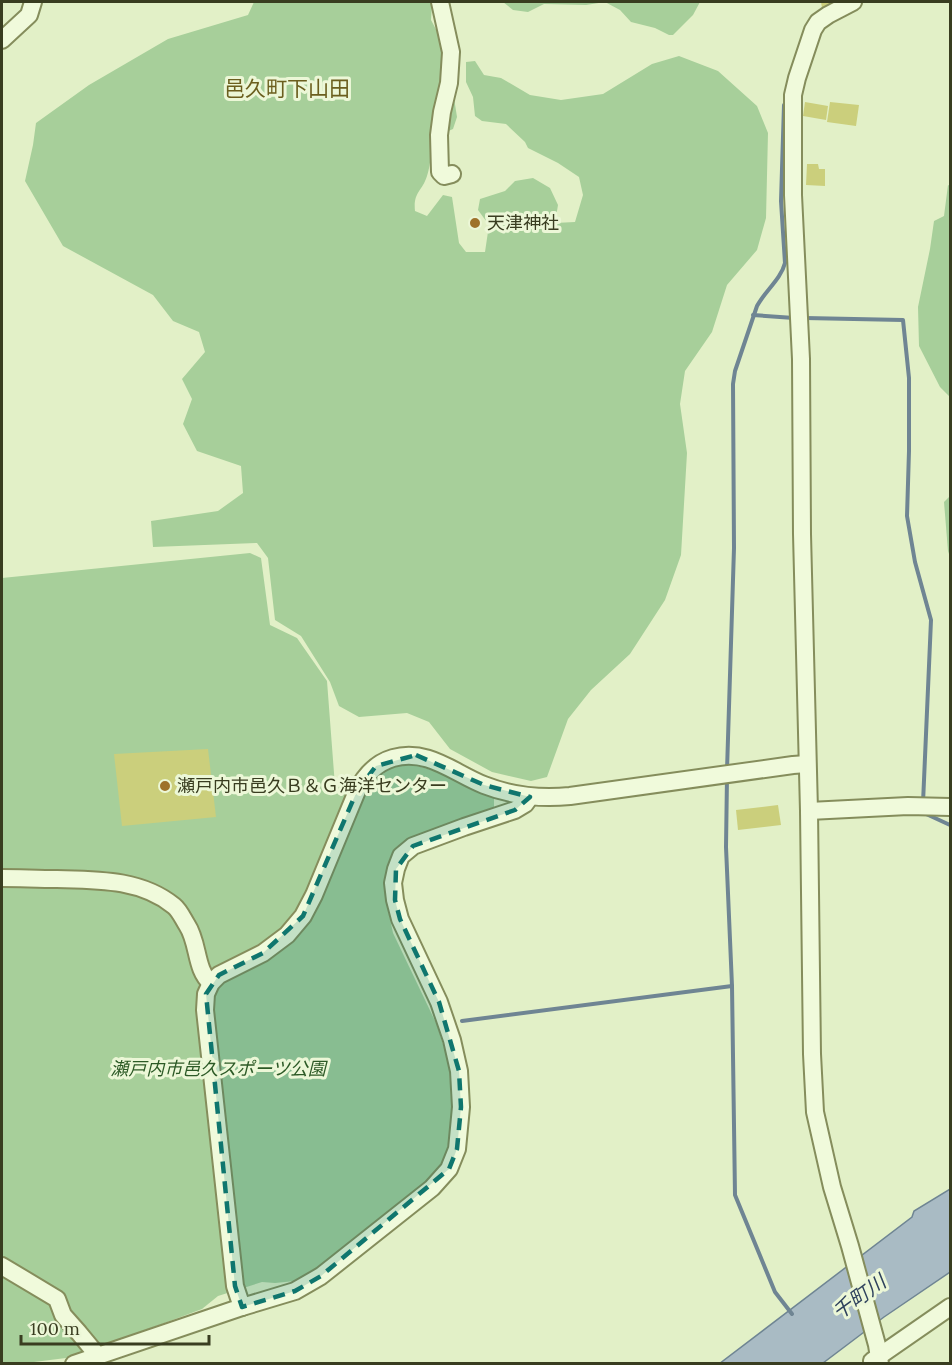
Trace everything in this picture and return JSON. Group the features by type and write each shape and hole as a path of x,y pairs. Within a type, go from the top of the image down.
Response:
{"street":[{"path":"2,40 28,15 33,2"},
{"path":"440,2 451,52 449,83 439,135 440,172 444,176 452,174"},
{"path":"853,2 818,22 813,30 797,78 794,95 793,195 801,359 802,534 815,1112 832,1187 850,1246 877,1357 951,1307"},
{"path":"242,1307 235,1286 205,1010 206,994 211,983 219,975 263,953 287,935 303,916 357,791 364,778 376,766 400,756 416,755 432,759 484,785 510,793 547,798 807,764"},
{"path":"74,1364 295,1291 321,1276 432,1188 449,1169 457,1149 461,1107 459,1071 452,1040 439,1002 400,919 394,900 393,883 396,868 401,856 413,846 464,826 515,810 525,804 530,797"},
{"path":"809,812 922,806 951,807"},
{"path":"2,878 97,879 133,885 157,894 176,908 191,930 201,969 205,978 211,983"},
{"path":"2,1266 57,1299 63,1315 98,1356"}],"highlighted area":[{"path":"416,755 484,785 530,797 515,810 413,846 396,869 395,900 400,919 439,1002 459,1071 461,1107 457,1149 449,1169 321,1276 295,1291 242,1307 235,1286 206,994 219,975 263,953 303,916 357,791 376,766"}],"green space":[{"path":"254,2 435,2 432,4 431,20 439,35 443,63 440,76 442,87 454,98 457,117 453,129 432,138 428,171 417,196 415,211 427,216 443,195 452,197 459,243 466,252 485,252 489,225 478,210 480,199 505,191 515,181 533,178 550,188 558,205 555,223 575,222 583,195 579,177 528,148 525,142 506,124 482,121 475,116 473,97 466,82 466,62 475,61 484,75 501,78 530,95 561,100 603,94 652,64 679,56 718,71 757,106 768,133 766,218 757,250 727,285 712,332 685,371 680,404 687,453 681,555 665,600 630,654 591,690 568,719 547,777 531,781 492,772 450,749 429,722 407,713 359,717 339,706 330,682 301,636 275,620 268,558 257,543 153,547 151,521 218,511 243,493 241,466 197,451 183,424 192,399 182,379 205,352 199,332 173,321 153,295 63,246 25,181 36,123 89,85 168,39 248,15"},
{"path":"503,2 605,2 586,5 544,4 528,12 513,10"},
{"path":"605,2 700,2 693,15 673,35 669,35 655,28 631,22 620,10"},
{"path":"948,185 950,186 950,397 940,387 919,346 918,307 934,221 944,216"},
{"path":"950,496 950,557 944,502"},
{"name":"瀬戸内市邑久スポーツ公園","path":"250,553 261,558 270,625 297,638 327,681 335,786 365,794 375,780 391,768 410,764 435,771 494,796 494,809 422,834 387,872 387,905 393,933 437,1025 449,1064 452,1118 446,1157 424,1185 325,1267 295,1281 262,1282 218,1296 202,1309 66,1358 26,1363 2,1363 2,578"}],"water":[{"name":"千町川","path":"950,1189 950,1272 884,1317 823,1363 719,1364 912,1217 914,1211"}],"building":[{"path":"821,2 844,2 822,8"},
{"path":"805,102 828,106 826,120 803,116"},
{"path":"830,102 859,105 856,126 827,122"},
{"path":"807,164 818,164 819,169 825,169 825,186 806,185"},
{"name":"瀬戸内市邑久Ｂ＆Ｇ海洋センター","path":"208,749 216,817 122,826 114,754"},
{"path":"778,805 781,825 738,830 736,810"}],"waterway":[{"path":"727,770 734,548 733,384 735,371 757,306 780,274 785,263 781,201 784,105"},
{"path":"753,315 794,318"},
{"path":"805,318 903,320 909,378 907,516 915,562 931,620 923,803"},
{"path":"727,777 726,847 732,986 735,1195 775,1292 792,1314"},
{"path":"924,813 950,825"},
{"path":"462,1021 732,986"}],"place":[{"name":"天津神社","path":"475,223"},
{"name":"瀬戸内市邑久Ｂ＆Ｇ海洋センター","path":"165,786"}],"district":[{"name":"邑久町下山田","path":"287,89"}]}
